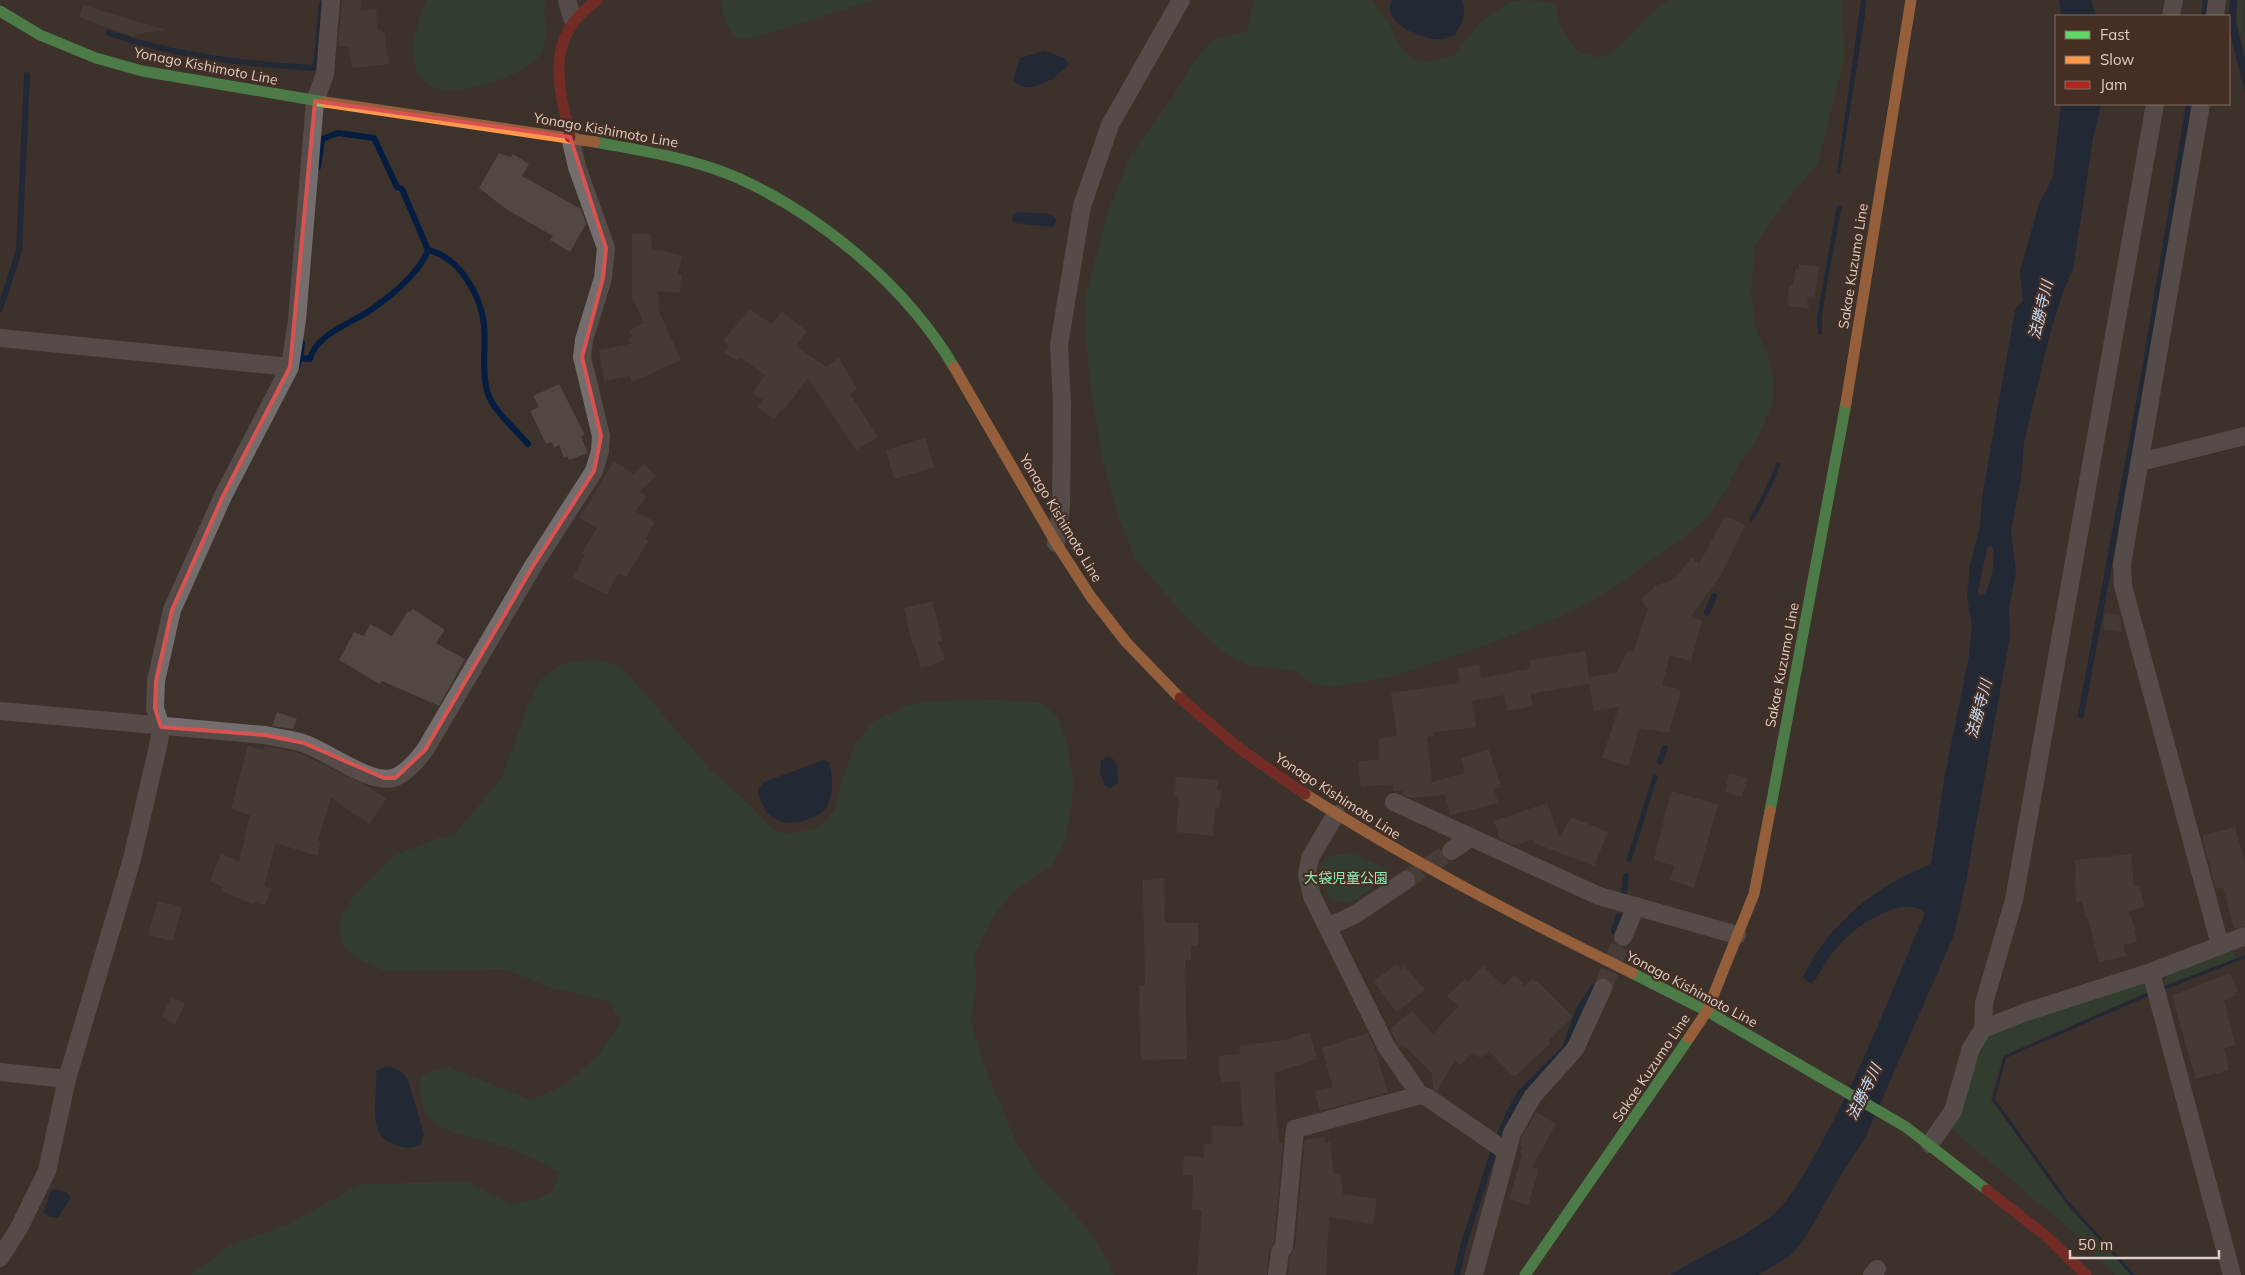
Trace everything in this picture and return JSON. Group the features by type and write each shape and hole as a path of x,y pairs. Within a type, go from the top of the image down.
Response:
{"main road":[{"path":"570,137 562,88 560,52 563,35 572,18 597,0"},
{"name":"Sakae Kuzumo Line","path":"1525,1275 1609,1156 1707,1011 1754,894 1848,392 1911,0"},
{"name":"Yonago Kishimoto Line","path":"0,9 40,35 96,58 142,71 315,101 570,137 671,156 737,178 801,211 850,248 882,276 932,334 972,396 1056,543 1091,597 1126,642 1177,694 1240,749 1377,840 1504,910 1707,1011 1906,1127 2046,1236 2086,1275"}],"street":[{"path":"0,9 3,0"},
{"path":"0,1258 19,1228 47,1171 67,1079 132,859 161,727 155,708 156,681 172,610 223,496 290,367 297,320 315,101 325,74 331,0"},
{"path":"567,0 572,18"},
{"path":"1056,543 1061,507 1062,405 1059,345 1082,206 1110,125 1181,0"},
{"path":"2171,15 2174,0"},
{"path":"2214,15 2217,0"},
{"path":"1930,1144 1953,1112 1972,1048 1983,1029 1984,1003 2014,900 2155,105"},
{"path":"2200,105 2122,564 2124,586 2220,945"},
{"path":"0,711 265,735 304,743 368,774 384,778 395,778 425,750 529,571 594,471 600,451 601,436 582,357 584,340 603,278 606,248 577,167 570,137"},
{"path":"0,338 290,367"},
{"path":"2140,462 2245,436"},
{"path":"1394,802 1599,896 1737,935"},
{"path":"1336,814 1310,858 1306,875 1312,896 1386,1046 1420,1095 1500,1148"},
{"path":"1451,851 1470,838"},
{"path":"1328,927 1356,914 1406,880"},
{"path":"1623,937 1636,906"},
{"path":"1983,1029 2026,1012 2154,984 2220,945 2245,936"},
{"path":"2154,984 2232,1275"},
{"path":"1474,1275 1500,1148 1512,1133 1533,1096 1575,1049 1603,988"},
{"path":"0,1072 67,1079"},
{"path":"1276,1275 1280,1252 1284,1247 1295,1129 1420,1095"}],"highlighted area":[{"path":"315,101 570,137 606,248 603,278 582,357 601,436 600,451 594,471 533,566 425,750 395,778 384,778 304,743 265,735 161,727 155,708 156,681 172,610 223,496 290,367"}],"green space":[{"path":"427,0 545,0 545,38 543,50 537,59 526,67 494,81 460,89 446,90 435,88 427,84 417,74 414,53 419,19"},
{"path":"720,0 874,0 753,38 738,39 726,21"},
{"path":"1254,0 1372,0 1389,23 1400,47 1412,58 1424,62 1454,55 1482,21 1512,1 1545,2 1555,5 1561,28 1577,51 1600,58 1613,53 1650,15 1669,0 1843,0 1844,59 1818,162 1775,215 1754,246 1751,295 1756,330 1767,353 1774,382 1772,404 1759,435 1737,467 1725,492 1701,524 1619,584 1595,599 1559,617 1469,651 1390,677 1331,687 1310,682 1295,671 1249,665 1228,656 1187,618 1135,559 1118,515 1104,466 1090,381 1086,340 1086,296 1107,215 1131,155 1172,98 1189,69 1211,41 1247,31"},
{"path":"2238,0 2244,0 2245,55 2237,21"},
{"path":"592,659 621,666 712,772 749,804 773,830 788,834 815,829 826,821 835,809 840,785 857,741 874,721 909,705 936,701 998,700 1041,703 1057,716 1068,749 1073,781 1072,803 1065,841 1052,865 1016,889 995,914 975,952 976,985 971,1020 982,1060 1016,1142 1044,1182 1091,1232 1109,1263 1113,1275 191,1275 229,1246 289,1224 361,1184 467,1182 511,1204 536,1200 552,1192 560,1172 513,1150 453,1132 431,1119 424,1109 421,1095 421,1076 449,1067 530,1100 567,1084 600,1053 621,1022 609,1001 555,989 504,969 385,971 354,957 342,944 339,932 342,915 355,895 396,855 438,838 454,835 501,779 527,709 541,679 563,664"},
{"name":"大袋児童公園","path":"1353,854 1390,870 1387,876 1355,900 1348,903 1330,899 1321,877 1321,865 1329,857"},
{"path":"2231,950 2237,958 2163,986 2167,975"},
{"path":"2143,983 2152,990 2003,1055 1990,1099 2066,1204 2131,1275 2116,1275 2071,1230 1950,1128 1975,1053 1992,1032"}],"water":[{"path":"1392,0 1461,0 1464,14 1455,35 1448,38 1432,39 1414,33 1397,23 1392,16 1390,8"},
{"path":"1861,0 1866,0 1865,15 1840,173 1837,173"},
{"path":"2059,0 2091,0 2096,15 2061,15"},
{"path":"2230,0 2237,0 2236,21 2245,60 2245,93 2230,32"},
{"path":"1045,51 1064,58 1069,64 1058,75 1042,84 1027,87 1013,81 1020,58"},
{"name":"法勝寺川","path":"2061,105 2101,105 2093,139 2073,270 2064,289 2049,337 2024,443 2021,479 2011,531 2016,572 2009,609 2010,636 1966,881 1954,935 1866,1136 1841,1175 1804,1240 1791,1255 1758,1275 1670,1275 1759,1225 1771,1216 1791,1194 1817,1151 1847,1093 1925,913 1916,908 1905,907 1881,914 1858,928 1841,943 1812,984 1803,978 1825,941 1855,909 1891,883 1931,864 1944,780 1969,656 1972,626 1967,597 1970,565 1980,526 1982,497 2015,310 2023,301 2020,271 2039,204 2053,177","holes":["1990,546 1993,548 1994,560 1985,594 1981,596 1978,592 1987,549"]},
{"path":"1837,205 1842,206 1826,289 1822,317 1822,335 1818,334 1817,317"},
{"path":"1018,212 1052,214 1056,220 1054,226 1051,227 1013,223 1012,215"},
{"path":"1777,462 1781,463 1775,478 1752,522 1749,519 1762,497"},
{"path":"1107,757 1112,758 1117,765 1118,783 1111,788 1105,786 1100,774 1101,761"},
{"path":"824,760 829,762 832,785 829,803 820,814 807,820 789,823 768,814 760,799 758,789 764,782"},
{"path":"1653,775 1658,776 1631,862 1626,861 1628,855"},
{"path":"2245,955 2245,958 2144,998 2006,1058 1995,1099 2069,1202 2135,1275 2131,1275 2066,1203 1992,1100 2004,1056 2142,995"},
{"path":"386,1066 399,1070 408,1080 424,1134 421,1144 415,1147 399,1146 388,1142 381,1134 377,1125 375,1115 376,1071"},
{"path":"53,1189 66,1192 71,1197 58,1218 49,1217 44,1213 50,1192"}],"building":[{"path":"342,0 361,0 360,11 376,9 378,30 384,33 389,64 352,68 348,46 338,46"},
{"path":"83,5 165,30 135,34 134,37 79,17"},
{"path":"499,153 511,157 513,154 529,164 522,176 581,209 586,224 570,252 550,240 553,236 506,209 479,188"},
{"path":"632,234 650,234 652,251 662,250 682,256 678,274 682,274 680,293 658,291 659,312 681,360 632,382 630,376 604,381 599,350 631,344 628,338 632,336 629,331 644,323 634,300 632,300"},
{"path":"1799,264 1819,267 1814,297 1807,296 1809,309 1790,306 1788,303 1789,285 1793,285 1796,269 1799,270"},
{"path":"750,310 772,324 782,312 807,331 796,346 826,367 839,358 857,389 850,394 878,437 856,450 808,378 784,410 782,409 774,419 758,407 763,400 752,393 765,375 740,357 737,361 724,352 728,347 724,339"},
{"path":"559,384 585,435 581,436 588,453 569,460 567,456 564,458 559,445 554,448 552,442 546,444 530,411 539,407 533,396"},
{"path":"925,438 934,467 894,479 886,450"},
{"path":"614,461 633,474 644,464 656,476 640,491 647,497 635,511 655,522 645,539 648,541 626,577 618,573 607,594 573,578 585,555 582,553 597,528 580,518"},
{"path":"1725,516 1745,525 1721,575 1691,616 1702,621 1691,661 1670,655 1662,685 1681,690 1669,733 1639,728 1629,766 1602,758 1619,707 1594,711 1589,684 1530,694 1533,706 1507,711 1504,695 1472,701 1476,727 1434,732 1434,736 1427,737 1432,782 1465,773 1461,758 1489,750 1501,787 1494,789 1498,803 1451,815 1445,795 1411,798 1403,795 1403,791 1394,791 1393,784 1361,787 1358,762 1379,759 1378,739 1397,736 1391,693 1460,683 1457,669 1479,665 1481,678 1530,669 1531,660 1585,651 1589,677 1616,673 1628,650 1633,652 1648,609 1641,599 1654,586 1675,579 1691,558 1699,564"},
{"path":"933,601 942,641 938,641 945,660 921,668 914,644 912,644 904,608"},
{"path":"413,609 445,630 436,643 465,659 439,706 382,681 380,684 339,660 354,632 364,636 370,624 392,636 408,611 410,612"},
{"path":"2105,613 2120,615 2121,632 2103,629"},
{"path":"277,712 297,719 293,729 272,726"},
{"path":"248,746 263,750 265,746 299,753 366,785 386,799 369,824 331,798 318,840 321,842 317,856 276,843 264,886 271,889 265,905 256,902 254,905 222,891 223,887 210,881 221,854 239,862 250,815 231,809"},
{"path":"1729,773 1747,778 1742,797 1725,792"},
{"path":"1176,777 1218,780 1217,790 1221,790 1219,808 1215,807 1213,836 1176,832 1179,796 1174,796"},
{"path":"1671,791 1718,805 1694,888 1670,880 1675,866 1654,860"},
{"path":"1547,803 1560,837 1571,817 1608,832 1594,866 1532,842 1533,840 1514,845 1500,839 1494,821"},
{"path":"2235,827 2245,864 2245,926 2234,929 2223,887 2216,889 2202,836"},
{"path":"2131,854 2134,887 2139,885 2145,907 2128,911 2136,930 2134,930 2137,942 2123,945 2126,956 2099,962 2082,901 2076,902 2075,860"},
{"path":"1164,879 1165,923 1198,923 1198,946 1191,946 1191,960 1185,960 1187,1059 1141,1060 1139,985 1145,985 1143,880"},
{"path":"158,902 182,907 173,941 148,935"},
{"path":"1397,964 1401,970 1405,966 1425,990 1396,1012 1374,981"},
{"path":"1483,966 1504,986 1514,975 1525,986 1532,979 1536,980 1573,1017 1548,1041 1550,1044 1514,1077 1489,1051 1480,1058 1474,1052 1460,1065 1455,1060 1437,1091 1433,1088 1432,1073 1402,1044 1399,1046 1390,1029 1412,1011 1433,1034 1458,1006 1447,996 1465,979 1468,982"},
{"path":"2230,973 2238,991 2235,992 2236,995 2224,1000 2235,1045 2224,1048 2229,1070 2196,1079 2172,996"},
{"path":"171,997 185,1004 175,1024 162,1017"},
{"path":"1309,1032 1317,1059 1274,1073 1277,1124 1280,1143 1283,1143 1274,1243 1269,1251 1267,1275 1197,1275 1202,1210 1192,1210 1193,1175 1183,1175 1184,1156 1204,1157 1204,1144 1212,1144 1212,1125 1243,1127 1240,1081 1222,1083 1218,1056 1240,1054 1239,1046 1285,1040"},
{"path":"1368,1033 1388,1092 1320,1111 1315,1092 1333,1087 1322,1048"},
{"path":"1536,1112 1556,1124 1532,1167 1539,1169 1528,1205 1509,1199 1523,1153 1520,1153 1523,1147 1520,1145 1522,1137"},
{"path":"1325,1137 1325,1143 1330,1142 1334,1174 1340,1173 1343,1194 1377,1199 1373,1224 1329,1217 1326,1275 1288,1275 1290,1256 1295,1248 1305,1140"}],"waterway":[{"path":"2204,15 2206,0"},
{"path":"109,33 159,48 210,58 314,68 317,59 322,4"},
{"path":"0,309 19,251 27,75"},
{"path":"2081,715 2142,387 2189,105"},
{"path":"300,358 310,359 314,350 327,336 372,309 396,291 412,276 428,250 402,189 397,187 374,138 338,133 322,139 318,167"},
{"path":"428,250 449,260 459,269 473,290 482,313 484,325 484,369 488,394 495,407 528,444"},
{"path":"297,368 302,343"},
{"path":"1707,613 1714,596"},
{"path":"1660,762 1665,748"},
{"path":"1624,892 1626,876"},
{"path":"1614,931 1619,916"},
{"path":"1457,1275 1463,1247 1493,1153 1509,1113 1521,1092 1565,1048 1579,1010 1594,987"}],"tunnel":[{"path":"1406,880 1451,851"},
{"path":"1603,988 1623,937"}],"traffic: fast":[{"path":"0,11 40,35 96,58 142,71 325,102"},
{"path":"595,142 668,156 721,171 738,178 801,212 831,233 887,282 935,337 954,367"},
{"path":"1770,811 1846,403"},
{"path":"1632,973 1707,1011 1906,1127 1987,1190"},
{"path":"1525,1275 1689,1038"}],"traffic: slow":[{"path":"1846,403 1911,0"},
{"path":"325,102 595,142"},
{"path":"954,367 1056,543 1091,597 1126,642 1180,698"},
{"path":"1305,794 1425,866 1632,973"},
{"path":"1689,1038 1707,1011 1754,894 1770,811"}],"traffic: jam":[{"path":"570,137 559,80 559,62 562,46 569,30 580,15 597,0"},
{"path":"1180,698 1240,749 1305,794"},
{"path":"1987,1190 2046,1236 2086,1275"}]}
